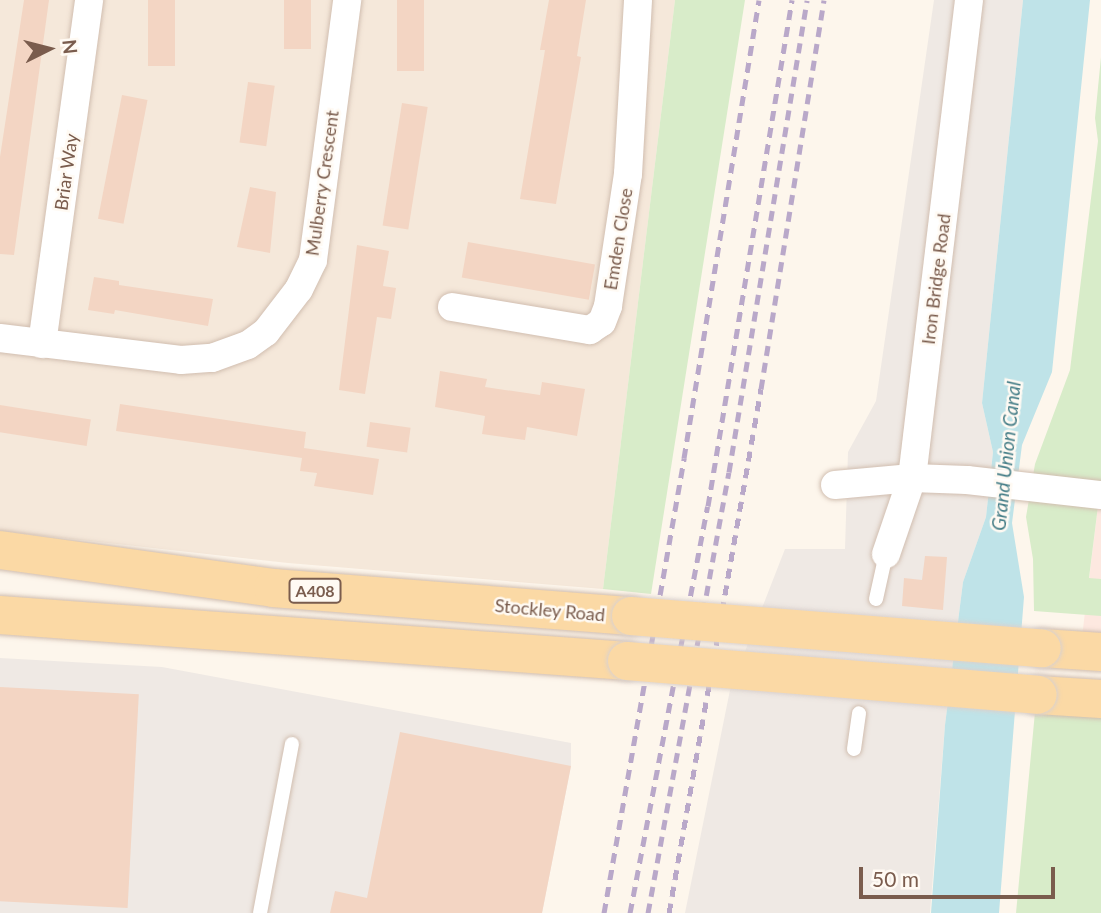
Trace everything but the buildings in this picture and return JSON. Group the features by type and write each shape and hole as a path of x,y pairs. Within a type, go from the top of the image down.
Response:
{"main road":[{"name":"Stockley Road","path":"0,550 273,588 1101,652"},
{"path":"0,615 1101,699"}],"street":[{"name":"Briar Way","path":"42,344 89,0"},
{"name":"Mulberry Crescent","path":"0,338 181,360 221,355 248,345 266,332 299,289 313,260 347,0"},
{"name":"Emden Close","path":"452,307 590,330 602,322 608,306 628,174 638,0"},
{"name":"Iron Bridge Road","path":"886,554 912,478 969,0"},
{"path":"835,485 912,478 967,480 1101,495"}],"lane":[{"path":"876,599 886,554"},
{"path":"854,749 859,713"},
{"path":"260,913 292,744"}],"shaded area":[{"path":"0,0 675,0 603,589 288,563 0,531"},
{"path":"934,0 1023,0 982,403 993,452 986,517 963,582 945,725 930,913 685,913 730,690 785,549 845,549 848,452 876,401"},
{"path":"1101,482 1101,638 1082,637"},
{"path":"0,658 162,667 571,743 571,766 542,913 0,913"}],"green space":[{"path":"675,0 745,0 651,594 603,589"},
{"path":"1101,57 1101,482 1089,578 1101,579 1101,616 1034,611 1033,559 1026,517 1035,464 1070,370 1098,141 1095,118"},
{"path":"1035,712 1101,715 1101,913 1016,913"}],"water":[{"name":"Grand Union Canal","path":"1023,0 1090,0 1052,372 1022,445 1012,523 1024,597 999,913 931,913 945,725 963,582 986,517 993,452 982,403"}],"railway":[{"path":"604,913 684,458 759,0"},
{"path":"630,913 708,506 792,0"},
{"path":"648,913 729,472 807,0"},
{"path":"669,913 761,389 824,0"}]}
